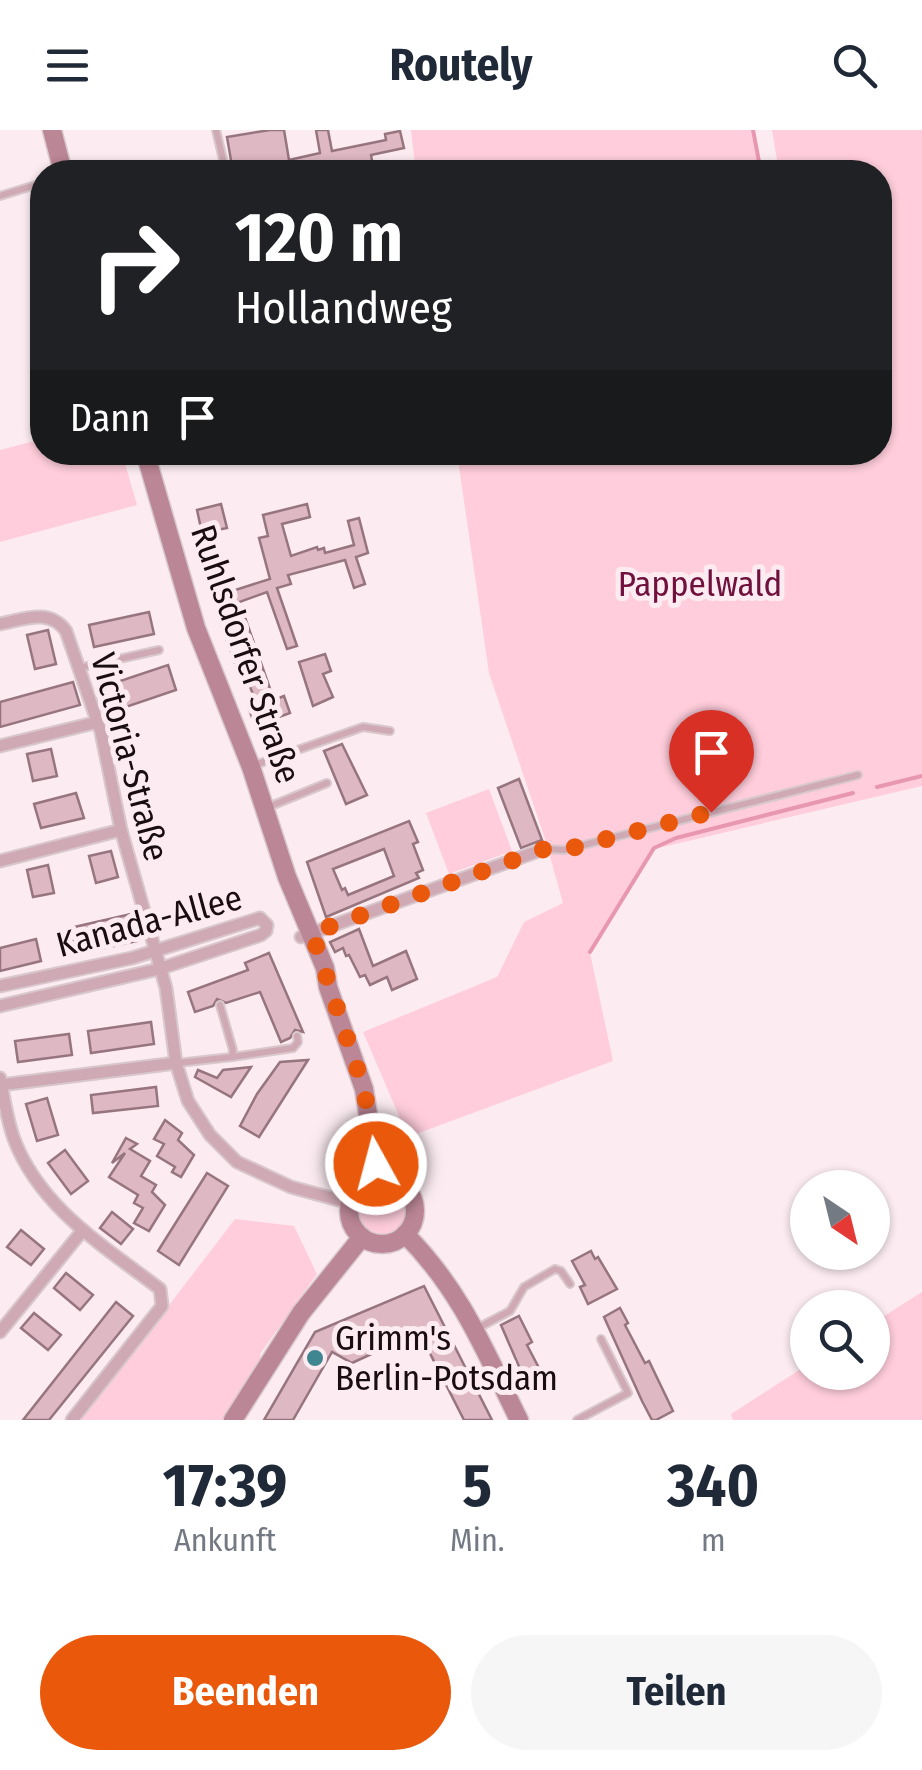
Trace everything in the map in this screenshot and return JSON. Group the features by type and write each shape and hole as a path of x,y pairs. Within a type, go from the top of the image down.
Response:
{"main road":[{"path":"52,130 60,160"},
{"name":"Ruhlsdorfer Straße","path":"149,465 196,628 251,767 306,935 325,968 364,1089 378,1178"},
{"path":"378,1178 400,1182 410,1193 415,1214 406,1234 380,1244 362,1237 349,1216 350,1203 360,1186 378,1178"},
{"path":"406,1234 434,1263 460,1301 519,1420"},
{"path":"233,1420 301,1313 362,1237"}],"street":[{"name":"Victoria-Straße","path":"0,624 40,615 58,620 66,631 98,722 121,830 166,988 180,1083 199,1120 237,1162 291,1187 350,1203"},
{"path":"0,746 98,722"},
{"path":"0,862 121,830"},
{"path":"306,935 544,849"},
{"name":"Kanada-Allee","path":"0,986 155,952 260,918 267,925 261,935 159,969 0,1006"},
{"path":"72,1420 162,1306 160,1289 63,1214 27,1165 14,1138 0,1083 176,1063"},
{"path":"0,1332 83,1230"}],"lane":[{"path":"216,130 223,160"},
{"path":"0,196 30,187"},
{"path":"79,668 159,650"},
{"path":"251,767 364,727 390,731"},
{"path":"544,849 564,850 858,774"},
{"path":"265,809 327,783"},
{"path":"220,1005 234,1050 232,1056"},
{"path":"176,1063 292,1048 298,1042 297,1036"},
{"path":"474,1330 510,1311 524,1286 555,1269 570,1284"},
{"path":"577,1420 628,1393 601,1339"}],"green space":[{"path":"411,130 753,130 757,160 415,160"},
{"name":"Pappelwald","path":"772,130 922,130 922,786 654,849 590,953 613,1061 408,1137 363,1032 497,977 524,922 563,903 489,673 459,465 892,465 892,160 777,160"},
{"path":"30,442 30,465 125,465 137,505 0,542 0,450"},
{"path":"489,789 512,851 449,874 426,813"},
{"path":"382,1187 399,1195 407,1212 399,1229 382,1237 365,1229 357,1212 365,1195"},
{"path":"235,1219 294,1226 317,1274 260,1354 261,1362 223,1420 81,1420"},
{"path":"922,1292 922,1420 733,1420 731,1414 790,1376 790,1390 890,1390 890,1312"}],"building":[{"path":"284,130 289,160 231,160 227,137"},
{"path":"316,130 328,130 332,151 386,140 385,134 400,131 404,148 371,155 372,160 289,160 320,153"},
{"path":"221,504 227,528 202,533 197,510"},
{"path":"307,504 310,517 282,524 291,556 317,547 324,548 325,553 354,545 348,521 359,518 368,553 356,557 365,584 354,588 345,560 288,575 291,584 277,588 297,646 287,649 267,592 237,603 232,591 270,579 259,538 268,536 263,515"},
{"path":"242,609 274,700 284,696 290,713 255,726 249,709 257,706 243,667 237,669 219,618"},
{"path":"149,612 154,634 94,647 89,625"},
{"path":"48,630 56,664 35,669 27,635"},
{"path":"325,654 331,671 323,674 333,697 313,706 299,662"},
{"path":"168,665 176,690 123,708 114,683"},
{"path":"73,682 80,705 0,727 0,702"},
{"path":"342,744 367,795 346,804 324,751"},
{"path":"51,749 57,776 33,781 27,754"},
{"path":"519,779 542,840 521,848 498,788"},
{"path":"76,793 84,818 41,828 34,804"},
{"path":"409,821 423,870 416,873 419,878 326,917 307,862","holes":["384,849 394,876 348,895 333,869"]},
{"path":"111,851 118,877 96,883 89,856"},
{"path":"48,865 54,893 33,897 27,870"},
{"path":"131,914 137,941 77,954 70,928"},
{"path":"359,929 373,966 406,951 417,979 392,990 387,977 370,985 365,975 360,977 343,948 335,952 330,942"},
{"path":"36,939 41,961 0,971 0,948"},
{"path":"269,953 303,1032 295,1030 281,1042 260,992 226,1003 217,999 213,1006 195,1012 188,992 248,970 245,963"},
{"path":"151,1022 154,1044 91,1053 88,1031"},
{"path":"69,1034 72,1055 18,1062 15,1041"},
{"path":"308,1060 259,1137 240,1126 280,1062"},
{"path":"251,1067 231,1097 195,1077 198,1070 217,1078 223,1070"},
{"path":"156,1087 158,1106 93,1113 91,1095"},
{"path":"47,1098 58,1135 37,1141 26,1104"},
{"path":"165,1120 182,1133 178,1140 194,1155 181,1177 172,1172 175,1167 157,1156 164,1144 154,1139"},
{"path":"126,1138 137,1144 130,1149 150,1161 141,1176 156,1185 152,1192 165,1205 149,1231 134,1223 143,1208 134,1203 138,1195 109,1177 125,1153 112,1163"},
{"path":"65,1150 88,1181 71,1194 48,1163"},
{"path":"207,1173 228,1186 179,1265 158,1251"},
{"path":"112,1212 133,1229 121,1244 100,1228"},
{"path":"21,1230 44,1249 31,1265 7,1247"},
{"path":"591,1251 617,1289 588,1304 580,1287 585,1285 572,1261"},
{"path":"66,1273 93,1295 80,1310 54,1288"},
{"name":"Grimm's Berlin-Potsdam","path":"424,1286 492,1420 464,1420 419,1332 352,1363 332,1352 293,1420 264,1420 315,1332"},
{"path":"116,1302 133,1316 49,1420 23,1420"},
{"path":"620,1308 628,1323 625,1325 645,1363 649,1361 673,1411 656,1420 652,1420 642,1401 604,1317"},
{"path":"34,1313 61,1335 48,1350 21,1328"},
{"path":"519,1316 532,1342 527,1345 540,1370 524,1378 501,1325"}],"waterway":[{"path":"753,130 759,160"},
{"path":"877,787 922,776"},
{"path":"590,952 654,848 676,838 853,793"}],"place":[{"name":"Grimm's Berlin-Potsdam","path":"315,1358"}],"route":[{"path":"376,1164 364,1089 312,933 544,849 564,850 711,812"}]}
